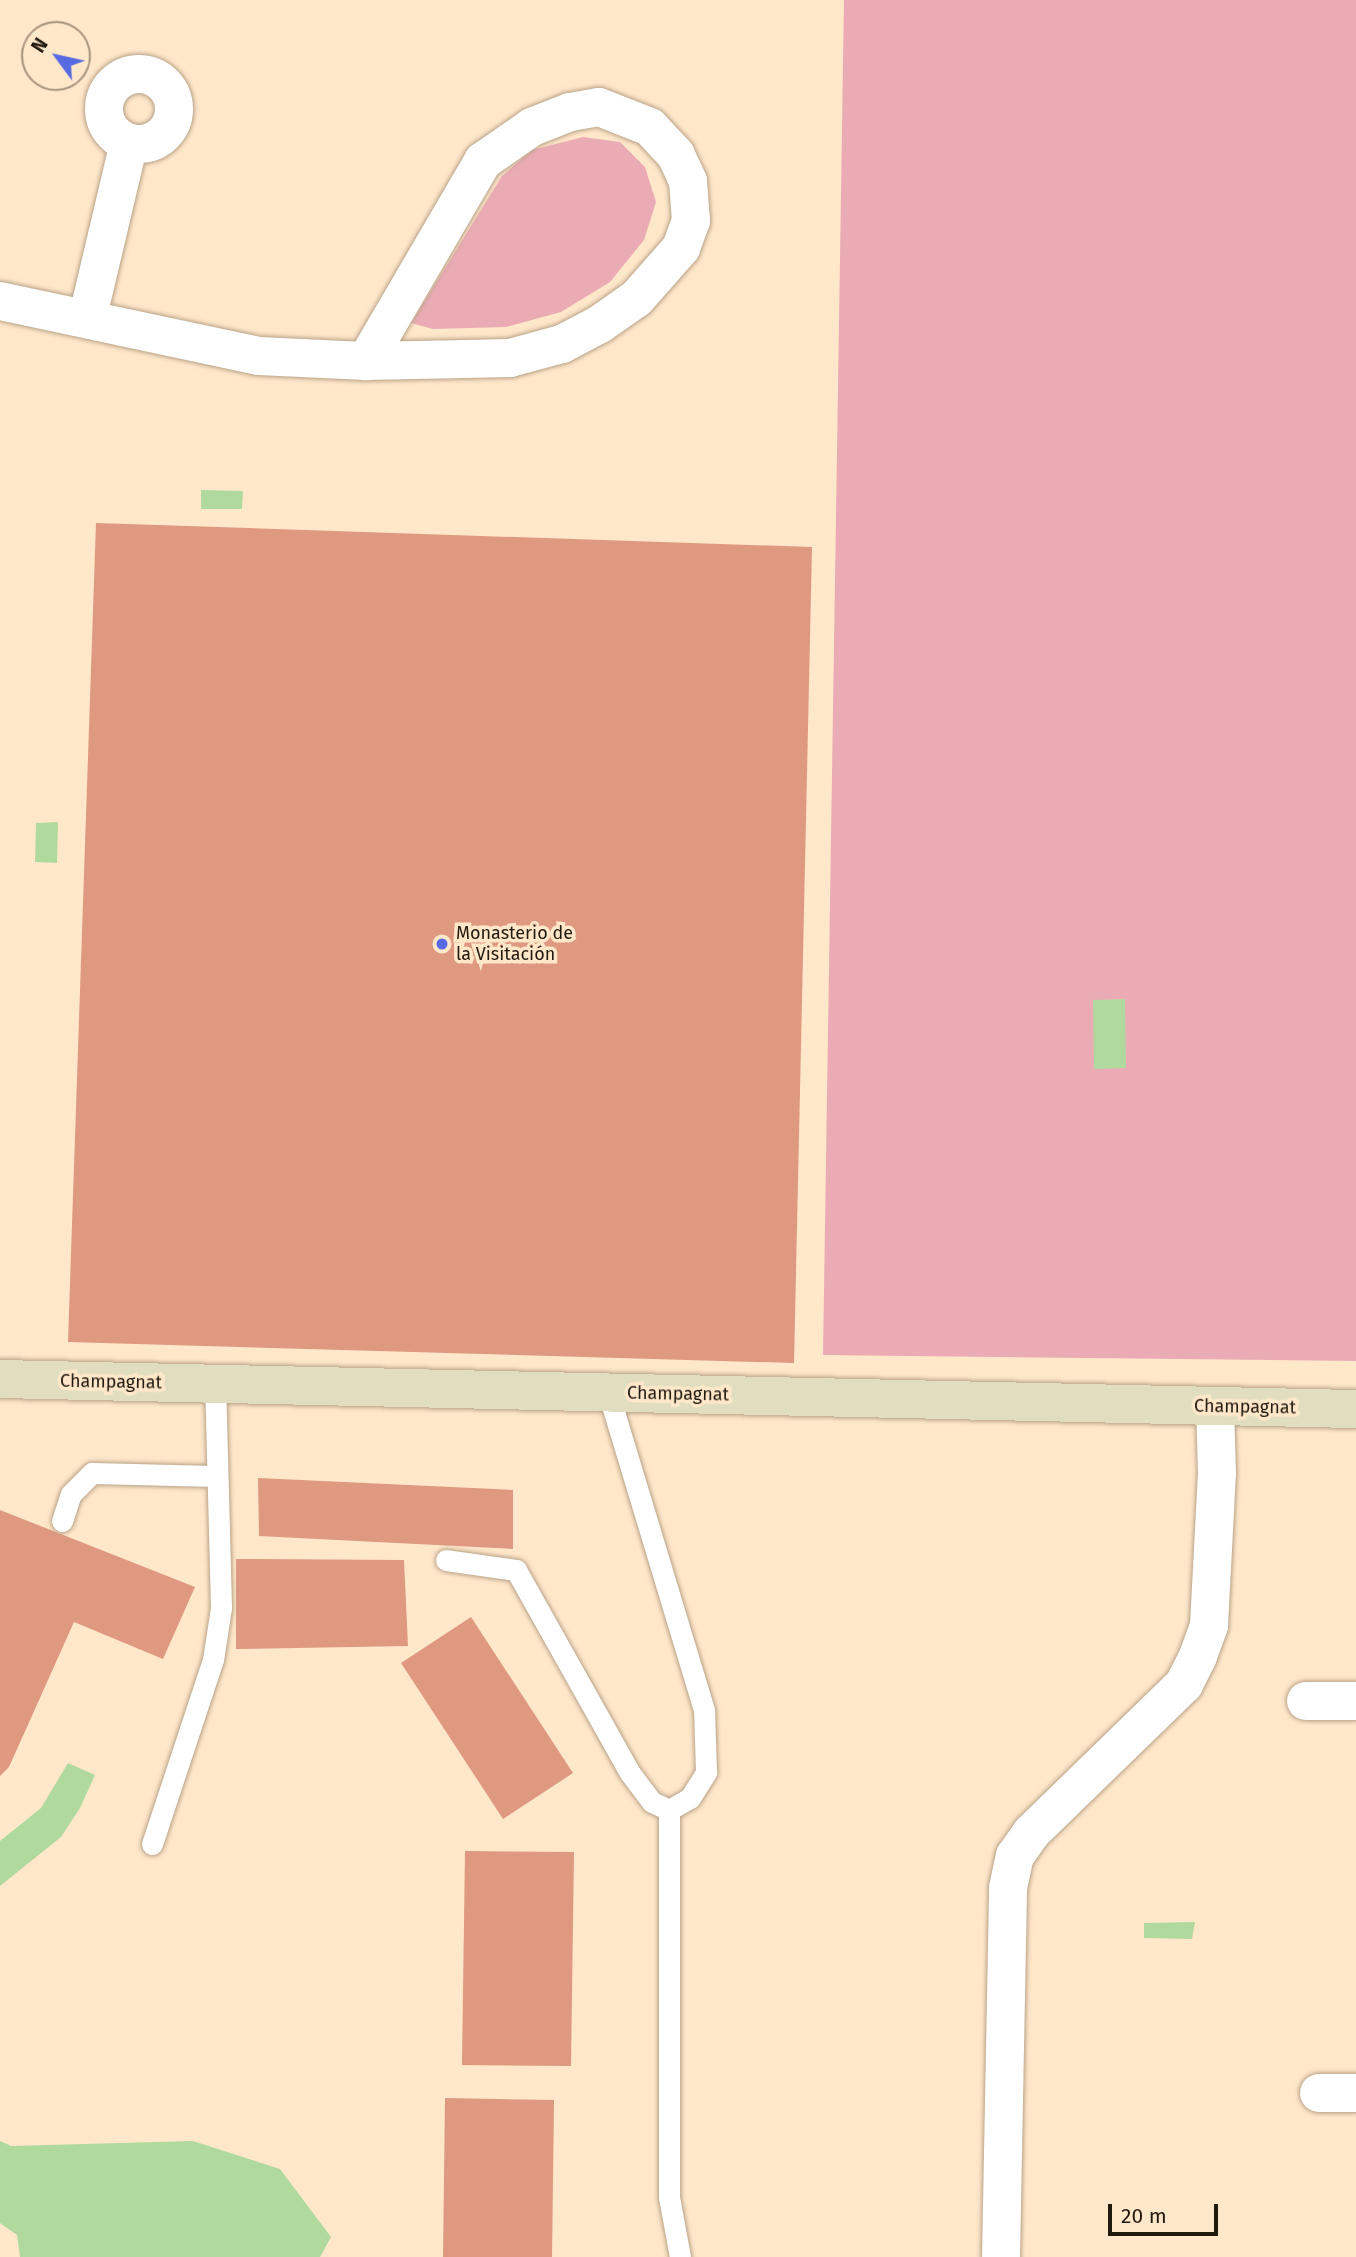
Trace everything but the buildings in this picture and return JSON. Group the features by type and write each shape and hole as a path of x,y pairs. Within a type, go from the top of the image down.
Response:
{"street":[{"path":"0,300 88,316 260,356 366,361 510,358 562,344 600,324 638,298 681,248 691,221 688,181 676,155 650,127 599,107 570,111 532,127 483,161 366,361"},
{"path":"88,316 129,143"},
{"name":"Champagnat","path":"0,1379 1356,1409"},
{"path":"1001,2257 1008,1888 1015,1856 1031,1833 1184,1684 1198,1656 1209,1625 1217,1473 1215,1406"},
{"path":"1306,1701 1356,1701"},
{"path":"1319,2093 1356,2093"}],"lane":[{"path":"152,1844 212,1660 221,1608 215,1476 215,1384"},
{"path":"608,1393 704,1710 706,1772 690,1798 669,1810"},
{"path":"62,1521 71,1493 92,1473 215,1476"},
{"path":"446,1560 516,1570 630,1773 652,1802 669,1810"},
{"path":"669,1810 667,2143 669,2197 680,2257"}],"shaded area":[{"path":"844,0 1356,0 1356,1361 823,1355"},
{"path":"583,137 620,142 645,167 656,202 644,240 610,282 561,312 506,327 433,329 411,323 502,176 532,150"},
{"path":"201,490 243,491 242,509 201,509"},
{"path":"58,822 57,863 35,862 36,823"},
{"path":"1125,999 1126,1068 1094,1069 1093,1000"},
{"path":"68,1763 95,1775 80,1808 61,1837 0,1886 0,1841 41,1808"},
{"path":"1195,1922 1192,1939 1144,1938 1144,1923"},
{"path":"0,2141 11,2146 193,2141 280,2169 331,2237 320,2257 20,2257 17,2235 0,2223"}],"place":[{"name":"Monasterio de la Visitación","path":"442,944"}]}
